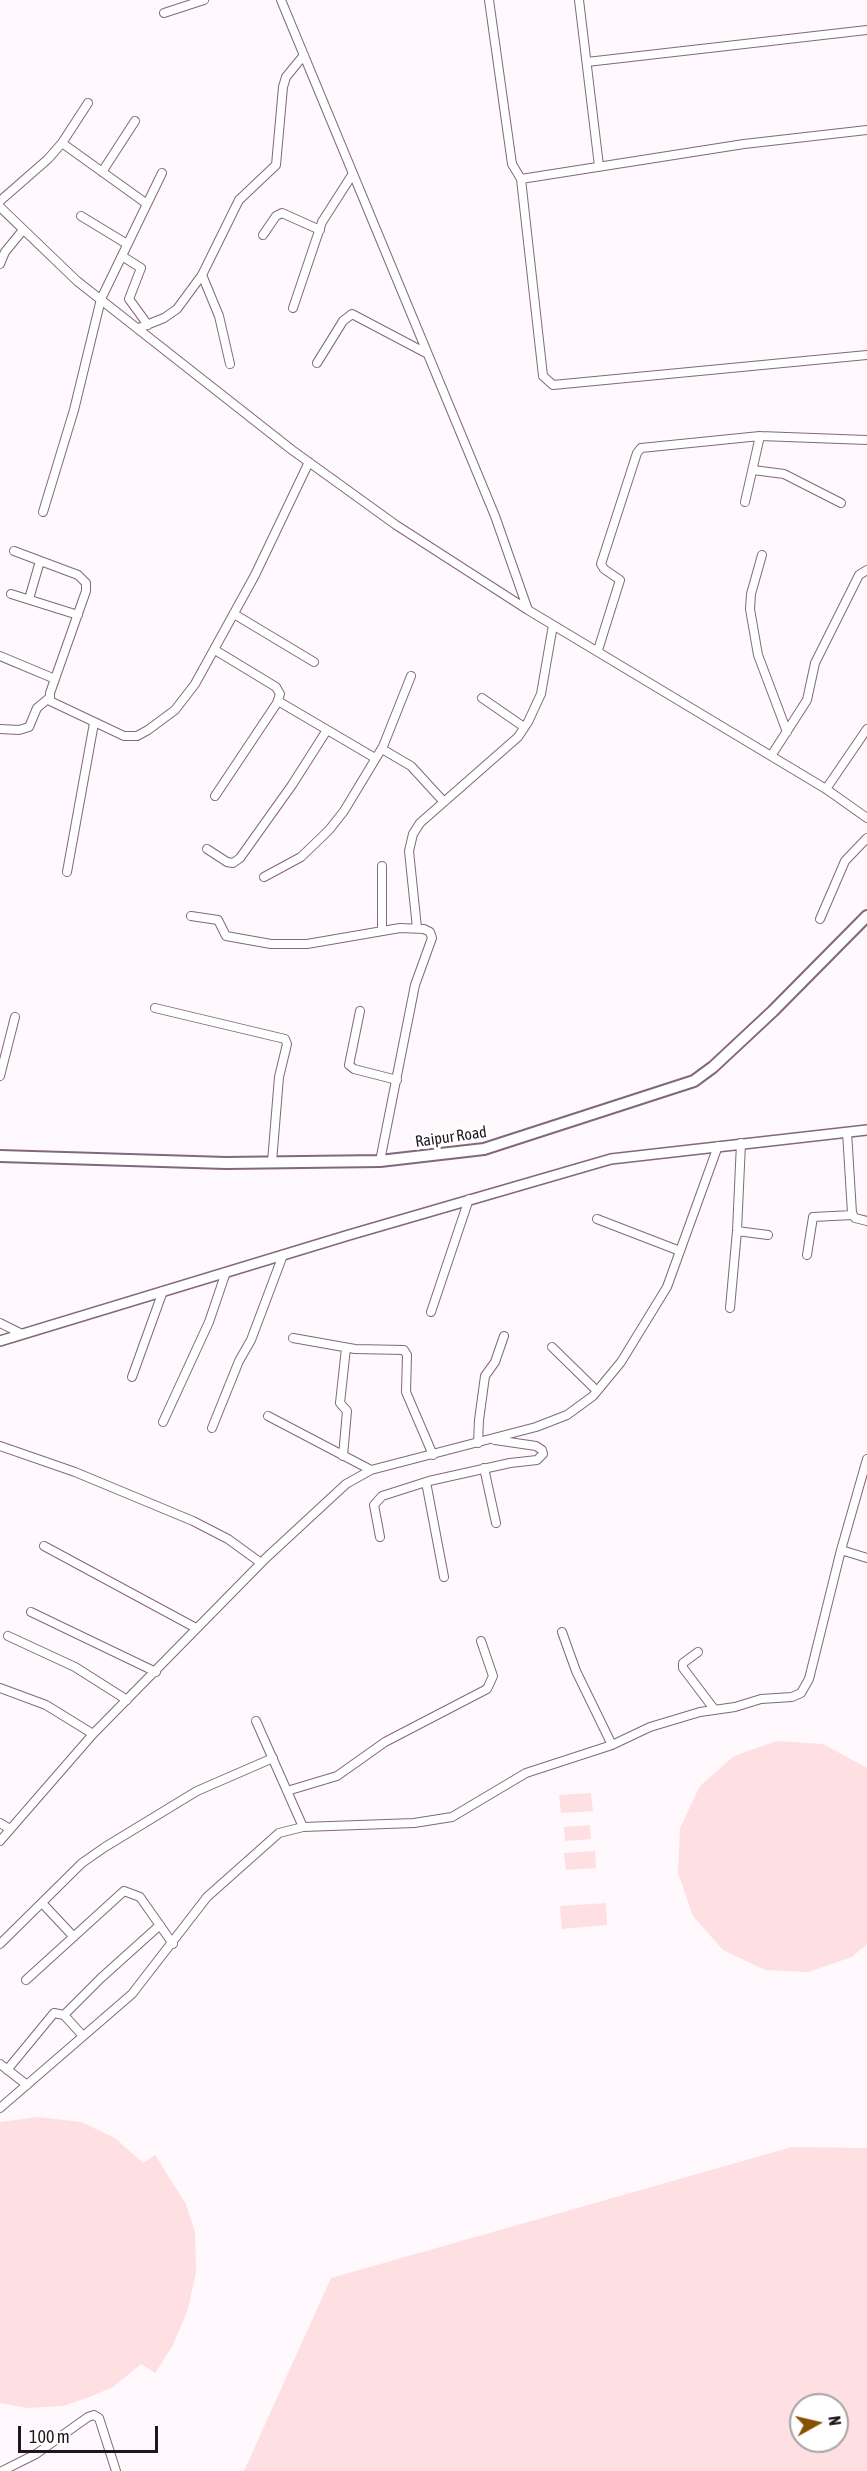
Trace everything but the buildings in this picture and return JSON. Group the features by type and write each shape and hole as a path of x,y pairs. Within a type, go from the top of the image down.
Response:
{"main road":[{"name":"Raipur Road","path":"0,1156 272,1162 380,1161 484,1149 694,1081 773,1011 867,916"}],"street":[{"path":"164,13 192,2 204,0"},
{"path":"281,0 495,516 528,610"},
{"path":"489,0 512,165 521,179 543,376 554,385 867,355"},
{"path":"579,0 599,166"},
{"path":"587,62 867,30"},
{"path":"144,327 170,315 202,275 239,200 245,192 273,169 278,161 283,87 286,77 304,55"},
{"path":"0,201 48,159 62,143 88,103"},
{"path":"102,172 135,121"},
{"path":"521,179 744,144 867,130"},
{"path":"62,143 147,204"},
{"path":"43,512 74,410 101,299 162,173"},
{"path":"293,308 326,214 352,175"},
{"path":"0,207 77,281 144,327 309,462 396,525 553,626 598,650 825,789 867,818"},
{"path":"263,235 276,216 282,213 320,230"},
{"path":"81,216 127,244"},
{"path":"0,264 5,252 23,230"},
{"path":"122,256 141,268 129,299 144,327"},
{"path":"202,275 219,315 230,364"},
{"path":"317,363 343,321 352,314 426,353"},
{"path":"745,502 760,436"},
{"path":"598,650 620,580 604,569 601,564 639,450 649,446 760,436 867,440"},
{"path":"49,698 53,704 127,736 148,730 185,698 234,614 309,462"},
{"path":"753,470 784,474 841,503"},
{"path":"0,729 19,730 29,727 37,708 49,698 86,591 85,580 14,551"},
{"path":"762,555 751,594 750,609 758,656 787,732"},
{"path":"29,599 40,561"},
{"path":"771,756 807,700 813,669 854,584 861,572 867,570"},
{"path":"12,594 78,615"},
{"path":"234,614 314,662"},
{"path":"417,928 410,843 420,823 493,761 524,727 541,693 553,626"},
{"path":"214,796 278,701 280,694 276,687 215,650"},
{"path":"0,656 55,679"},
{"path":"264,877 284,868 313,847 344,811 382,747 411,676"},
{"path":"482,698 524,727"},
{"path":"278,701 375,758"},
{"path":"67,872 94,723"},
{"path":"825,789 867,729"},
{"path":"207,849 227,862 233,863 240,858 292,785 327,730"},
{"path":"382,747 384,752 411,766 444,802"},
{"path":"820,919 845,861 867,838"},
{"path":"382,866 382,931"},
{"path":"191,916 218,920 226,936 271,944 308,944 382,931 417,928 429,930 432,938 415,986 380,1161"},
{"path":"155,1008 285,1039 287,1044 279,1077 272,1162"},
{"path":"360,1011 349,1065 354,1069 397,1080"},
{"path":"0,1076 15,1017"},
{"path":"0,1341 469,1199 611,1159 866,1128"},
{"path":"847,1132 853,1215"},
{"path":"730,1308 737,1231 741,1143"},
{"path":"0,1841 93,1734 261,1563 346,1484 371,1470 490,1440 567,1414 597,1391 621,1362 656,1308 680,1251 718,1146"},
{"path":"431,1312 469,1199"},
{"path":"807,1255 813,1217 853,1215 867,1221"},
{"path":"597,1219 680,1251"},
{"path":"737,1231 768,1235"},
{"path":"213,1428 238,1361 251,1340 283,1255"},
{"path":"163,1422 209,1322 226,1272"},
{"path":"132,1377 163,1291"},
{"path":"0,1323 22,1334"},
{"path":"478,1443 478,1420 485,1376 495,1362 504,1336"},
{"path":"293,1338 346,1348 398,1348 406,1351 406,1392 433,1455"},
{"path":"552,1347 597,1391"},
{"path":"343,1456 347,1411 340,1403 346,1348"},
{"path":"268,1416 371,1470"},
{"path":"380,1537 375,1502 399,1489 484,1468 537,1460 543,1454 542,1449 536,1446 490,1440"},
{"path":"0,1446 75,1472 183,1516 228,1539 261,1563"},
{"path":"0,2108 132,1994 173,1944 207,1897 271,1839 289,1829 414,1823 452,1817 526,1773 612,1745 643,1730 714,1709 741,1706 761,1699 792,1697 804,1689 867,1459"},
{"path":"484,1468 496,1523"},
{"path":"426,1482 444,1577"},
{"path":"44,1546 196,1628"},
{"path":"841,1550 867,1558"},
{"path":"32,1612 156,1672"},
{"path":"562,1632 576,1671 612,1745"},
{"path":"8,1636 75,1667 127,1700"},
{"path":"287,1791 337,1776 394,1737 487,1689 493,1676 481,1641"},
{"path":"698,1652 684,1663 683,1668 714,1709"},
{"path":"0,1688 46,1705 93,1734"},
{"path":"256,1720 303,1827"},
{"path":"0,1944 82,1863 105,1847 197,1791 273,1758"},
{"path":"0,1823 10,1829"},
{"path":"26,1980 124,1891 140,1897 173,1944"},
{"path":"43,1904 73,1936"},
{"path":"64,2015 160,1925"},
{"path":"27,2085 3,2067 51,2015 57,2012 64,2015 84,2036"},
{"path":"3,2471 36,2454 88,2416 94,2415 99,2418 116,2471"}],"shaded area":[{"path":"777,1741 823,1744 867,1768 867,1944 852,1957 808,1972 765,1970 723,1950 693,1916 678,1873 680,1828 700,1786 734,1756"},
{"path":"591,1793 593,1811 561,1813 559,1795"},
{"path":"590,1825 591,1839 565,1841 564,1827"},
{"path":"595,1851 596,1868 566,1870 564,1853"},
{"path":"606,1903 607,1925 562,1929 560,1906"},
{"path":"38,2117 81,2122 115,2138 143,2163 155,2155 186,2204 195,2232 196,2272 188,2309 173,2345 155,2373 141,2364 113,2387 87,2398 63,2406 28,2408 0,2403 0,2122"},
{"path":"792,2147 867,2148 867,2471 244,2471 331,2278"}]}
